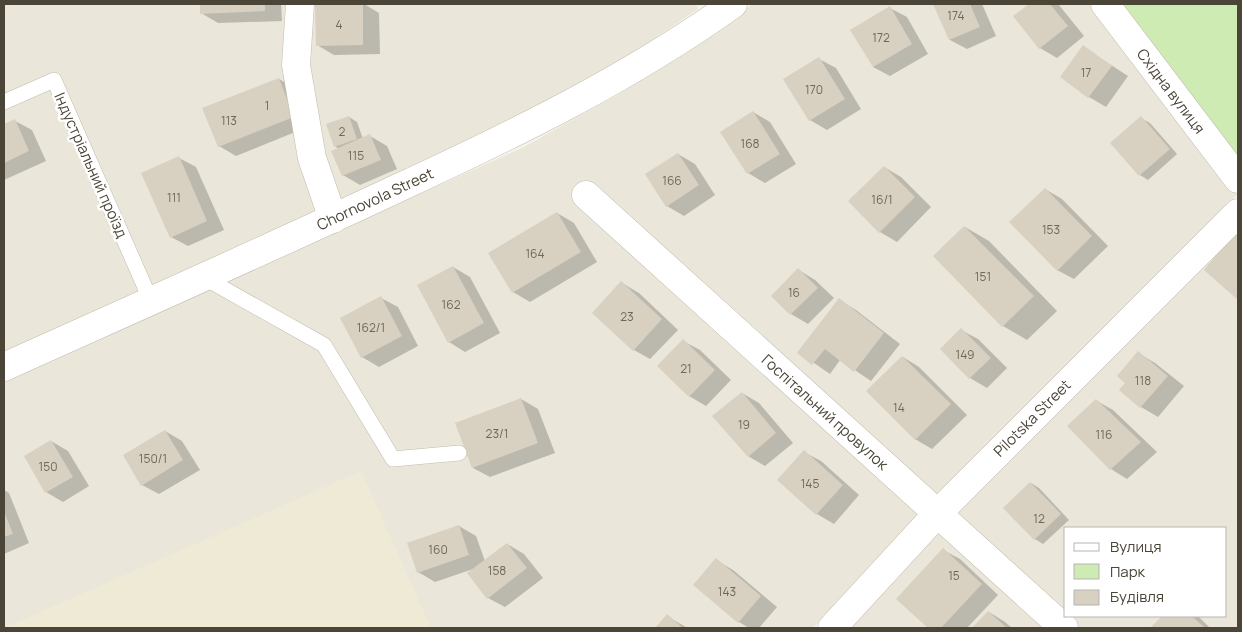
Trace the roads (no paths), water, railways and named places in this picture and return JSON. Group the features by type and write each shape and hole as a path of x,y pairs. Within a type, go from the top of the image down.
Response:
{"street":[{"path":"300,4 296,65 312,158 333,219"},
{"name":"Chornovola Street","path":"4,367 333,219 517,133 616,80 733,4"},
{"name":"Східна вулиця","path":"1105,4 1238,179"},
{"name":"Госпітальний провулок","path":"586,195 1064,628"},
{"name":"Pilotska Street","path":"832,628 936,514 1238,213"}],"lane":[{"name":"Індустріальний проїзд","path":"4,102 54,80 151,300"},
{"path":"203,277 324,345 392,459 459,453"}]}
